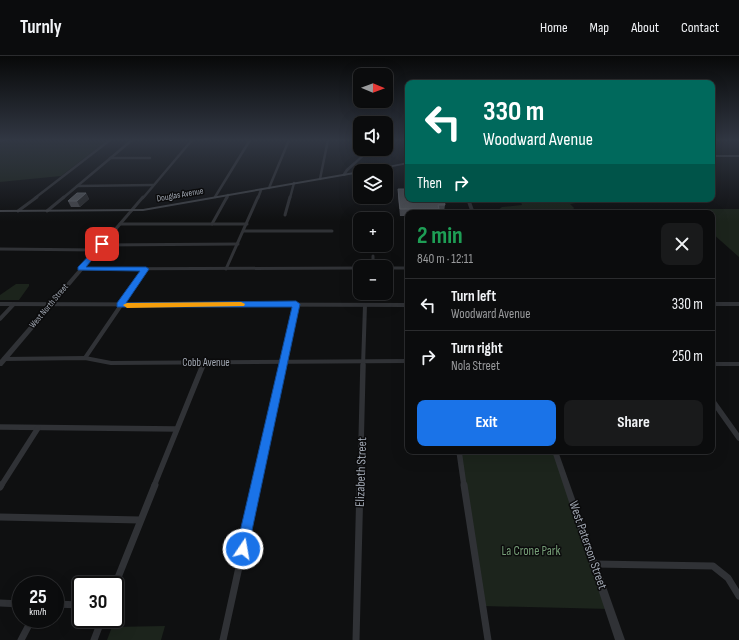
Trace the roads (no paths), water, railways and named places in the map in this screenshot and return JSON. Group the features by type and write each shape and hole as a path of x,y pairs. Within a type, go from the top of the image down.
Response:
{"main road":[{"name":"Douglas Avenue","path":"0,211 131,211 344,175 350,171 353,171"}],"street":[{"path":"18,210 74,167"},
{"path":"47,211 99,167"},
{"name":"West North Street","path":"0,364 168,167"},
{"path":"215,197 233,167"},
{"path":"269,188 278,167"},
{"path":"320,179 322,167"},
{"path":"350,171 354,167"},
{"path":"285,215 294,183"},
{"path":"77,186 153,185"},
{"path":"226,269 244,231 260,190"},
{"path":"212,224 228,195"},
{"path":"120,224 247,224"},
{"path":"244,231 332,231"},
{"path":"102,244 238,244"},
{"path":"0,249 97,250"},
{"path":"81,269 353,268"},
{"path":"393,268 405,268"},
{"path":"85,358 146,269"},
{"path":"0,304 405,305"},
{"path":"0,319 14,304"},
{"path":"223,640 296,304"},
{"path":"715,304 739,304"},
{"name":"Elizabeth Street","path":"356,640 365,305"},
{"name":"Cobb Avenue","path":"4,359 85,358 111,363 405,361"},
{"path":"118,576 204,362"},
{"path":"715,364 739,364"},
{"path":"715,404 739,438"},
{"path":"0,427 176,429"},
{"path":"0,487 38,428"},
{"path":"459,454 488,640"},
{"name":"West Paterson Street","path":"556,454 620,640"},
{"path":"0,517 140,520"},
{"path":"594,564 713,566 724,572 732,582 739,596"},
{"path":"0,603 12,604"},
{"path":"21,640 27,628"},
{"path":"94,640 99,628"}],"park label":[{"name":"La Crone Park","path":"531,551"}]}
